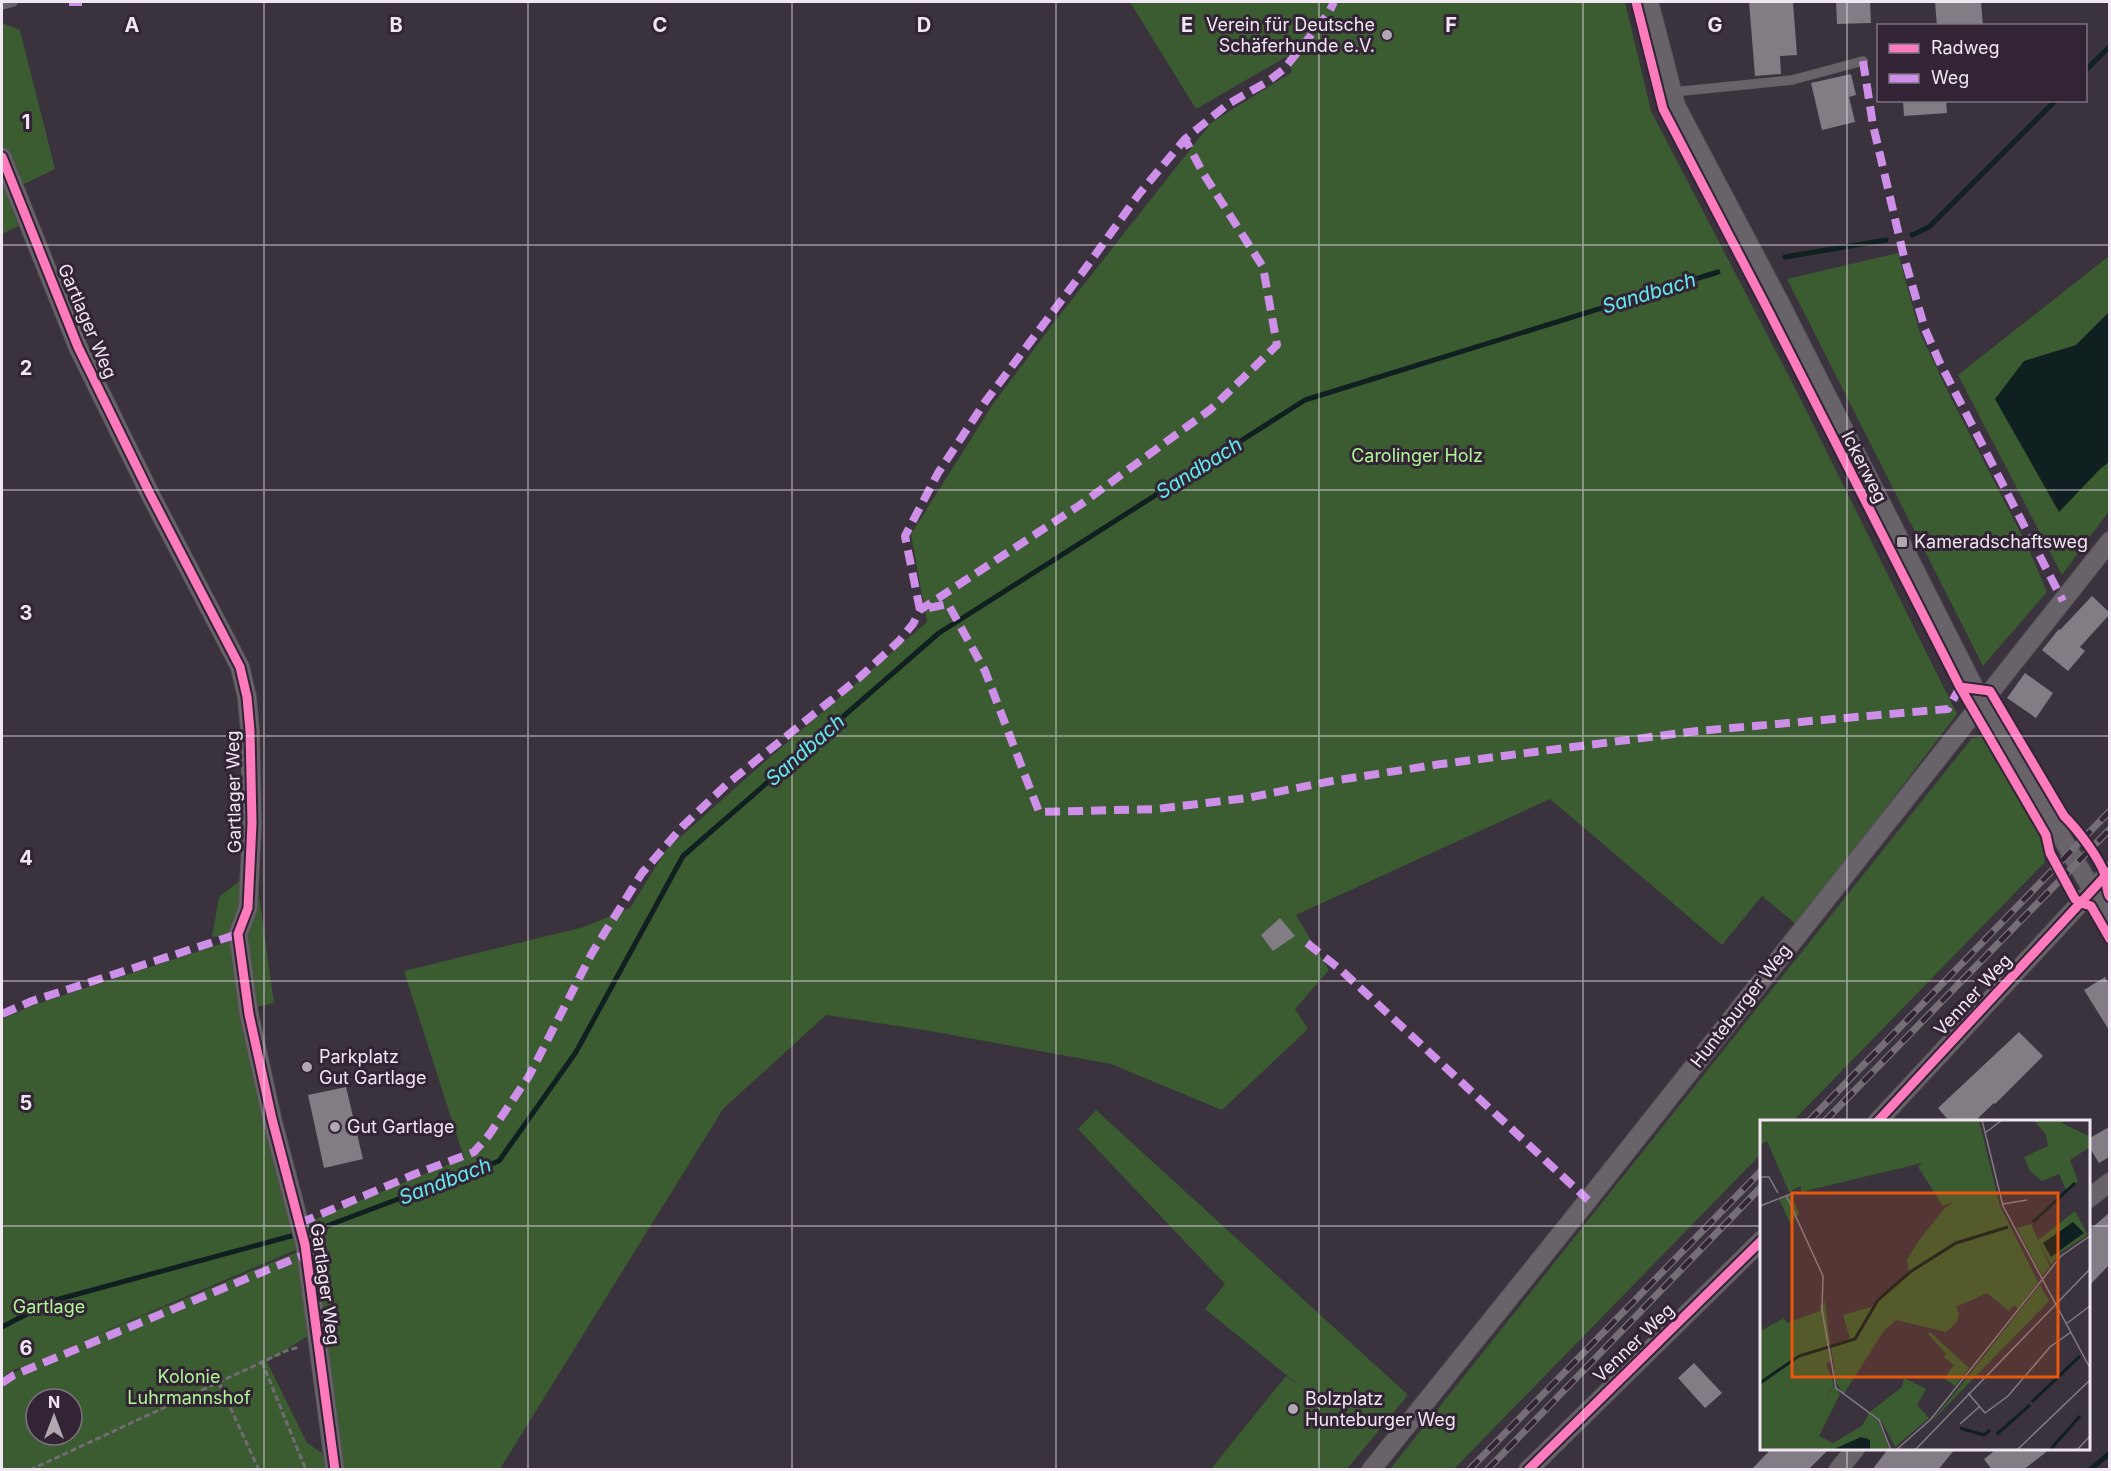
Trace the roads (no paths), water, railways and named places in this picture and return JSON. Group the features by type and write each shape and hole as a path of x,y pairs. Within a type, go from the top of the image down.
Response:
{"street":[{"name":"Ickerweg","path":"1649,2 1676,106 1780,303 1982,701 2109,920"},
{"name":"Gartlager Weg","path":"2,157 78,347 150,494 240,667 247,697 250,731 252,824 248,908 238,934 249,1014 272,1119 304,1245 335,1470"},
{"name":"Hunteburger Weg","path":"1371,1470 1588,1200 2109,541"},
{"name":"Venner Weg","path":"1879,1120 2109,872"},
{"path":"2090,1196 2109,1182"},
{"name":"Venner Weg","path":"1528,1470 1760,1241"},
{"path":"1838,1470 1855,1450"}],"lane":[{"path":"2,5 13,2"},
{"path":"1673,92 1792,80 1863,61"}],"waterway":[{"name":"Sandbach","path":"2087,69 2110,46"},
{"name":"Sandbach","path":"1912,235 1929,227 2054,102"},
{"name":"Sandbach","path":"1785,257 1886,240"},
{"name":"Sandbach","path":"2,1327 52,1301 324,1227 499,1161 576,1052 683,856 939,633 1305,400 1718,272"},
{"path":"2090,1470 2110,1453"}],"railway":[{"path":"1810,1120 2110,811"},
{"path":"1826,1120 2110,829"},
{"path":"1469,1470 1760,1172"},
{"path":"1487,1470 1760,1188"}],"place":[{"name":"Verein für Deutsche Schäferhunde e.V.","path":"1387,35"},
{"name":"Kameradschaftsweg","path":"1902,542"},
{"name":"Parkplatz Gut Gartlage","path":"307,1067"},
{"name":"Gut Gartlage","path":"335,1127"},
{"name":"Bolzplatz Hunteburger Weg","path":"1293,1409"}],"park label":[{"name":"Carolinger Holz","path":"1417,456"},
{"name":"Gartlage","path":"49,1307"},
{"name":"Kolonie Luhrmannshof","path":"189,1387"}]}
